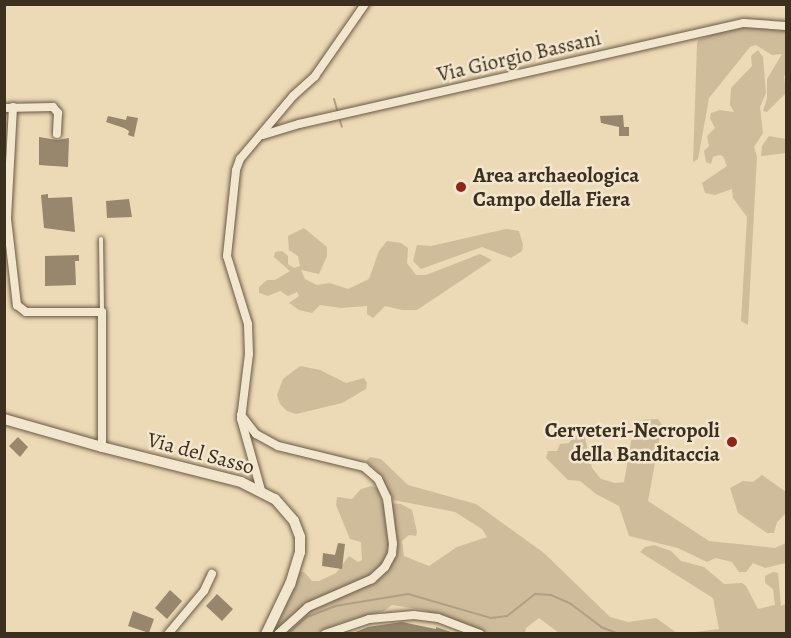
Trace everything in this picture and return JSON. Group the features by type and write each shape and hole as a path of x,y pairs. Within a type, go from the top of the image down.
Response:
{"street":[{"path":"261,490 243,435 240,414 249,354 248,324 227,256 236,170 240,159 293,96 315,76 365,4"},
{"name":"Via Giorgio Bassani","path":"261,136 310,122 744,23 786,26"},
{"path":"57,134 58,113 55,108 9,107 6,219 16,302 20,309 26,312 102,312 102,447"},
{"path":"240,414 256,434 278,446 364,467 378,479 387,498 393,544 392,554 385,567 372,579 308,607 278,633"},
{"name":"Via del Sasso","path":"4,419 102,447 241,482 261,490 288,512 298,531 300,543 293,578 266,633"},
{"path":"168,633 202,594 212,574"},
{"path":"325,633 369,619 414,615 438,618 480,633"}],"lane":[{"path":"102,239 102,312"}],"shaded area":[{"path":"748,26 786,30 786,73 784,76 786,93 767,112 763,111 767,98 767,79 782,54 772,55 756,45 750,47 709,98 698,159 693,162 698,40"},
{"path":"758,50 763,57 766,93 760,107 763,133 754,147 757,157 748,325 741,321 747,217 733,198 732,189 715,195 705,193 702,183 727,166 723,156 719,155 713,157 711,164 706,162 704,151 709,146 707,136 715,128 710,118 711,113 720,110 734,112 730,105 731,88 752,66 751,56"},
{"path":"769,136 786,139 786,153 761,156 762,146"},
{"path":"304,228 327,247 327,256 319,274 301,270 305,279 317,285 330,283 348,289 369,279 379,251 387,241 401,243 408,248 407,263 416,275 426,275 480,254 492,260 417,310 402,310 385,306 373,318 367,314 367,306 341,308 320,305 312,313 299,310 289,303 299,296 297,292 288,296 280,291 268,296 259,293 259,287 267,280 275,280 290,271 274,257 275,252 282,251 288,256 288,264 294,268 300,266 298,256 289,250 288,236"},
{"path":"506,229 519,231 523,245 522,251 511,258 482,247 421,269 413,261 417,245 431,246"},
{"path":"300,366 320,370 346,383 364,378 367,383 366,389 342,403 296,414 287,411 280,404 277,395 283,379"},
{"path":"658,419 662,425 648,501 709,541 775,548 786,543 786,563 765,568 753,563 746,572 739,572 732,562 716,558 707,562 678,548 629,536 619,506 596,494 580,481 568,480 546,458 548,451 557,451 560,444 569,443 582,425 592,468 601,479 615,483 624,482 633,431 641,420"},
{"path":"370,457 381,459 408,485 476,504 544,553 610,617 628,622 656,618 677,633 559,633 539,618 526,628 525,633 487,633 424,610 392,605 384,611 340,623 317,633 273,634 300,572 304,572 312,581 319,581 336,573 349,556 358,562 362,560 361,542 350,539 336,505 337,497 352,499 361,489 371,486 378,488 382,503 401,504 412,510 417,532 416,536 409,535 402,541 404,556 429,566 457,547 487,537 482,529 455,512 394,500 378,472 366,461"},
{"path":"762,475 786,492 786,513 777,522 774,533 767,533 738,513 730,488 743,481 753,482"},
{"path":"654,545 671,551 681,561 704,567 724,584 742,583 746,586 758,609 775,605 773,589 765,583 765,576 773,572 778,573 781,606 786,604 786,632 688,633 719,629 713,598 640,552 645,547"}],"building":[{"path":"623,115 624,127 629,127 629,136 619,136 619,127 601,123 600,116"},
{"path":"108,116 126,120 127,116 138,118 134,137 128,135 129,131 124,128 106,122"},
{"path":"39,137 57,140 69,138 68,167 39,165"},
{"path":"48,194 48,198 72,197 75,232 44,228 41,195"},
{"path":"129,199 132,217 107,218 106,201"},
{"path":"79,255 79,261 75,261 76,285 45,286 45,256"},
{"path":"18,437 28,447 20,457 9,446"},
{"path":"338,543 345,544 342,569 322,566 323,553 335,555"},
{"path":"170,590 182,601 167,619 155,608"},
{"path":"217,594 233,609 222,621 206,606"},
{"path":"133,611 154,619 149,633 128,626"},
{"path":"402,622 436,629 436,627 454,633 353,633 368,627"}],"waterway":[{"path":"334,99 338,113"},
{"path":"340,121 342,127"},
{"path":"288,634 307,617 335,606 408,594 491,618 507,616 535,594 551,595 571,604 601,627 619,634"}],"place":[{"name":"Area archaeologica Campo della Fiera","path":"461,187"},
{"name":"Cerveteri-Necropoli della Banditaccia","path":"732,442"}]}
